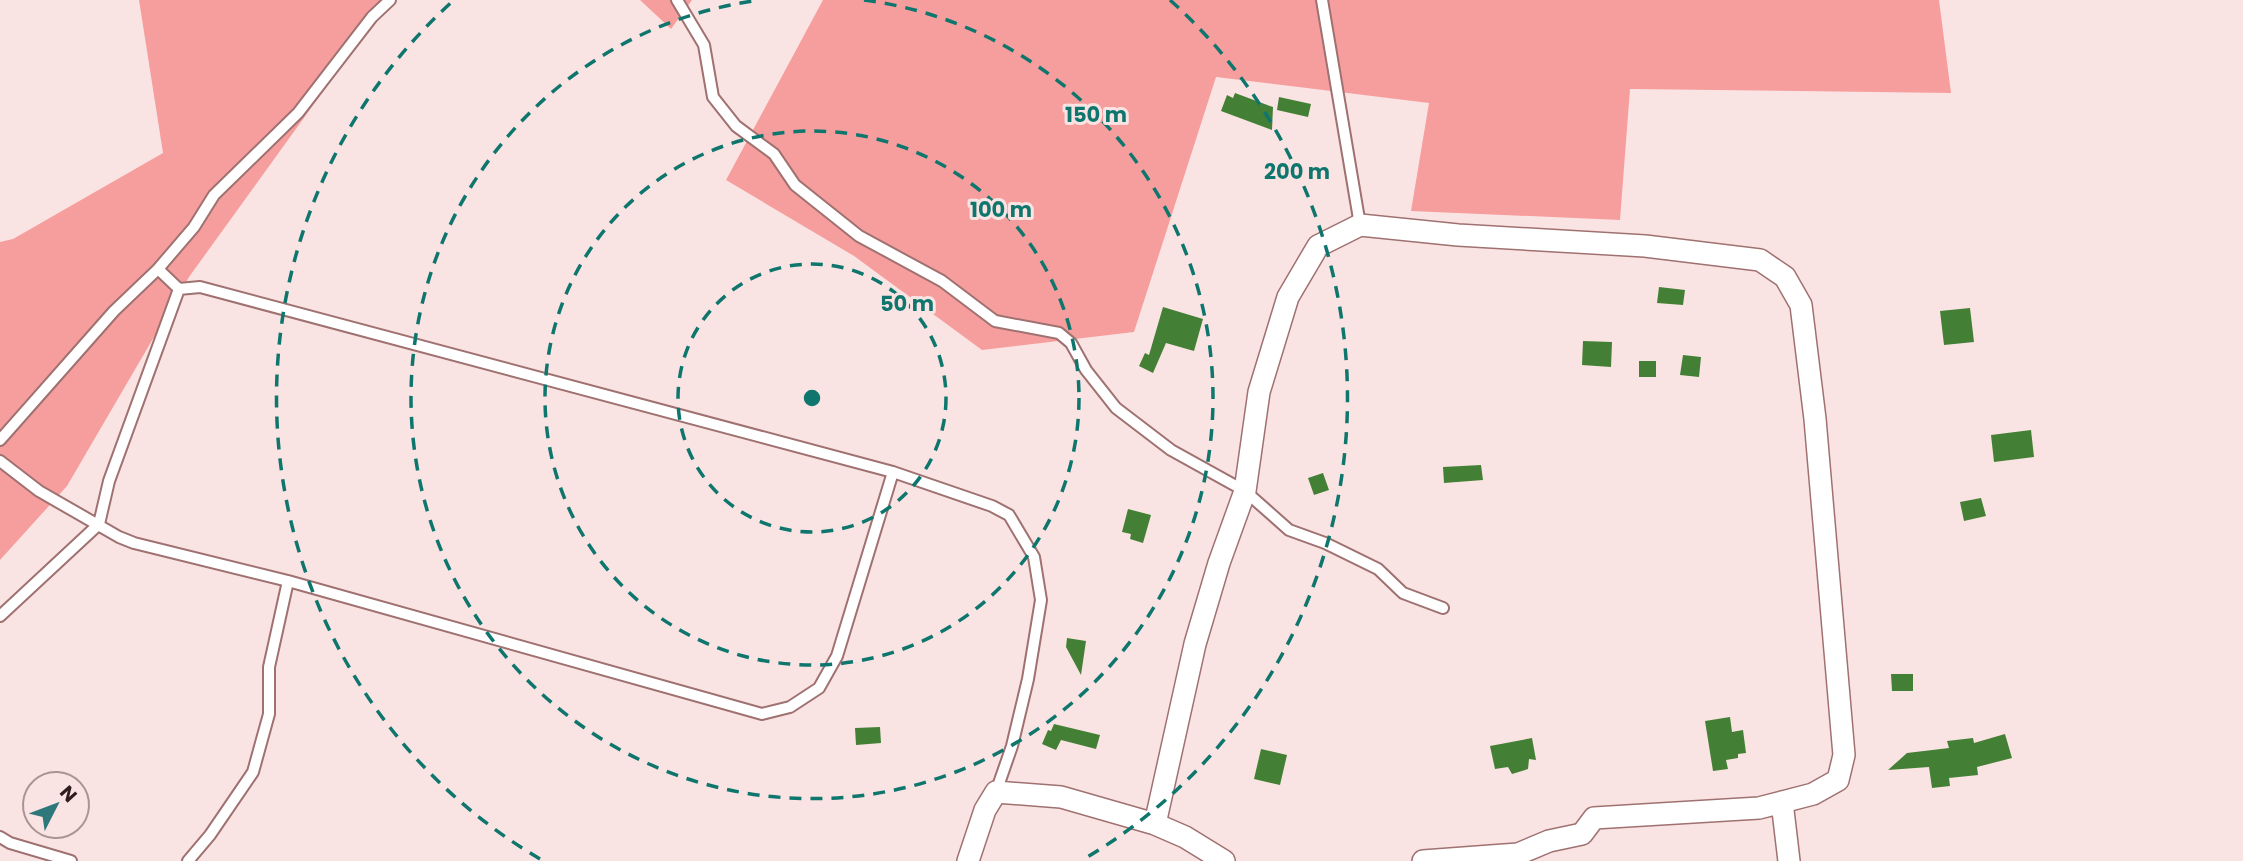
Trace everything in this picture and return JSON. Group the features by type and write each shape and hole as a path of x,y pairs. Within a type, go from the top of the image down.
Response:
{"street":[{"path":"1155,824 1195,644 1219,563 1245,491 1259,392 1288,297 1318,246 1360,225 1458,235 1658,247 1760,260 1785,277 1801,305 1815,419 1844,755 1838,779 1814,794 1759,808 1594,818 1582,834 1549,841 1519,857 1423,861"},
{"path":"968,861 985,810 996,792 1060,797 1155,824 1185,837 1224,861"},
{"path":"1782,802 1789,861"}],"lane":[{"path":"0,440 114,311 158,269 194,227 214,195 298,113 372,17 390,0"},
{"path":"677,0 704,45 713,97 736,126 774,154 795,185 859,236 942,281 995,321 1059,333 1072,343 1087,370 1116,408 1171,450 1245,491 1290,530 1325,543 1378,569 1403,593 1443,608"},
{"path":"1322,0 1360,225"},
{"path":"158,269 178,289"},
{"path":"178,289 200,287 893,472 992,506 1009,515 1034,557 1041,600 1028,679 1012,746 996,792"},
{"path":"0,616 99,524 109,481 178,289"},
{"path":"0,461 39,491 134,543 288,581 762,713 790,707 819,688 837,656 893,472"},
{"path":"188,861 210,835 253,772 269,713 269,667 288,581"},
{"path":"0,837 10,843 71,861"}],"shaded area":[{"path":"139,0 389,0 189,277 67,486 0,560 0,242 13,239 163,153"},
{"path":"640,0 692,0 671,29"},
{"path":"823,0 1939,0 1951,93 1630,89 1620,220 1411,211 1429,103 1216,77 1134,332 982,350 854,256 726,180"}],"building":[{"path":"1235,93 1273,107 1272,130 1221,111 1227,95 1233,98"},
{"path":"1279,97 1311,104 1308,117 1277,110"},
{"path":"1659,287 1685,290 1683,305 1657,303"},
{"path":"1163,307 1203,319 1194,351 1166,343 1153,373 1139,366 1145,353 1149,355"},
{"path":"1970,308 1974,342 1944,345 1940,311"},
{"path":"1583,341 1612,342 1611,367 1582,365"},
{"path":"1683,355 1701,357 1699,377 1680,375"},
{"path":"1639,361 1656,361 1656,377 1639,377"},
{"path":"2031,430 2034,457 1994,462 1991,435"},
{"path":"1481,465 1483,480 1444,483 1443,467"},
{"path":"1323,473 1329,490 1314,495 1308,478"},
{"path":"1981,498 1986,516 1964,521 1960,502"},
{"path":"1128,509 1151,515 1143,543 1130,539 1131,534 1122,532"},
{"path":"1067,638 1086,641 1081,675 1066,647"},
{"path":"1891,674 1913,674 1913,691 1892,691"},
{"path":"1730,717 1732,732 1743,730 1746,753 1726,760 1728,769 1713,771 1705,721"},
{"path":"1054,724 1100,735 1096,749 1061,740 1056,750 1042,744"},
{"path":"880,727 881,743 856,745 855,728"},
{"path":"2005,734 2012,758 1977,767 1978,775 1949,778 1950,786 1932,788 1929,767 1888,770 1907,753 1949,748 1947,741 1973,738 1974,743"},
{"path":"1532,738 1536,760 1529,759 1528,769 1512,774 1508,767 1495,769 1490,746"},
{"path":"1261,749 1287,755 1280,785 1254,779"}]}
